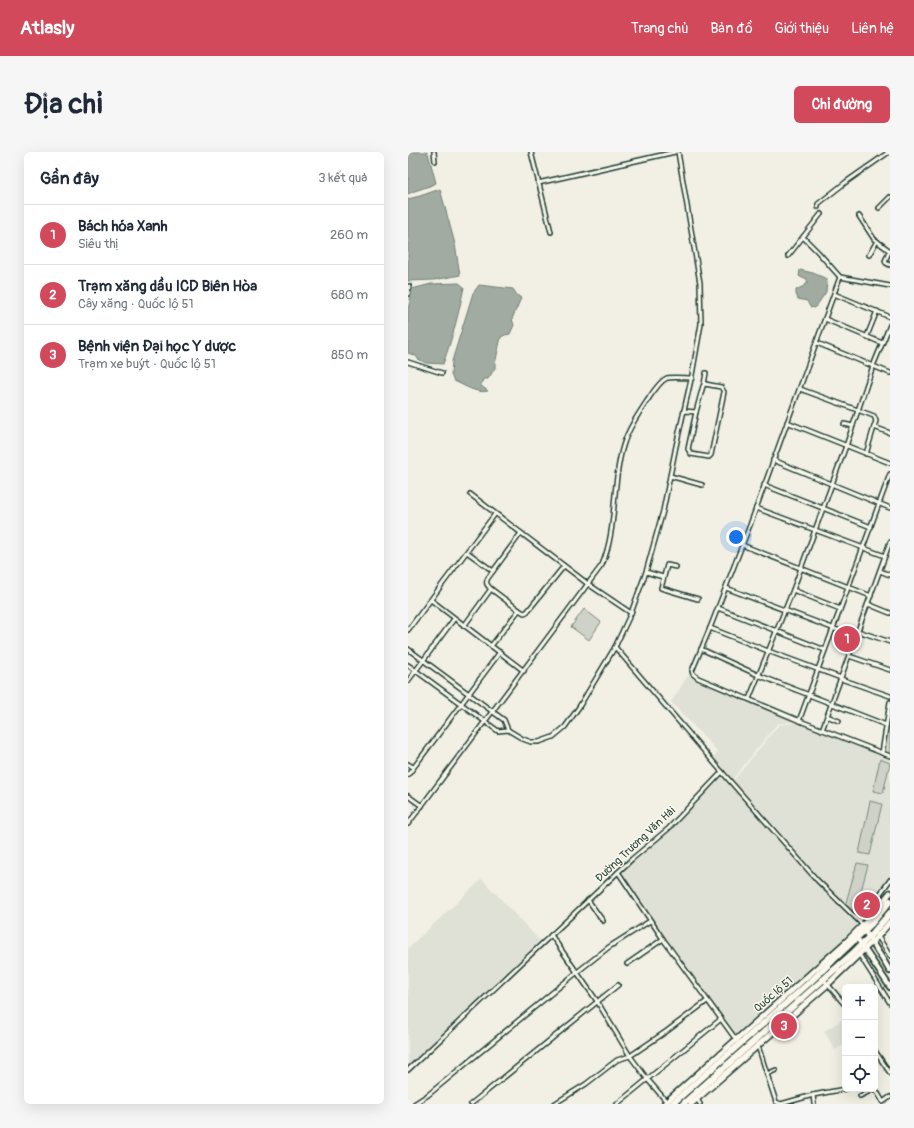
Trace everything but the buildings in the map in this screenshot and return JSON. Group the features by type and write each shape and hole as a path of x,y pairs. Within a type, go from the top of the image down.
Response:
{"highway":[{"name":"Quốc lộ 51","path":"668,1103 809,983 856,936 862,926 869,922 890,901"},
{"name":"Quốc lộ 51","path":"683,1104 826,982 870,940 890,914"}],"main road":[{"name":"Quốc lộ 51","path":"869,922 890,893"},
{"name":"Quốc lộ 51","path":"876,933 890,922"},
{"path":"862,926 890,971"},
{"path":"856,936 890,987"},
{"name":"Quốc lộ 51","path":"691,1104 698,1101 756,1042"}],"street":[{"path":"434,152 435,161"},
{"path":"531,152 551,232"},
{"path":"538,183 675,152"},
{"path":"408,665 498,730 508,730 531,742 544,741 559,734 571,720 615,647 631,613 646,572 663,511 692,378 701,324 700,283 678,152"},
{"path":"818,207 818,204 846,182 889,152"},
{"path":"879,208 890,197"},
{"path":"788,256 821,214"},
{"path":"859,216 864,225 877,241 890,250 885,261 890,265"},
{"path":"803,237 838,273 840,277 890,286"},
{"path":"869,255 877,241"},
{"path":"840,277 726,588 692,671 693,674 799,721 890,756"},
{"path":"408,294 409,286"},
{"path":"834,294 890,317"},
{"path":"867,336 877,311"},
{"path":"825,319 882,343"},
{"path":"749,699 793,590 846,446 873,366 890,325"},
{"path":"816,343 890,373"},
{"path":"408,362 442,373"},
{"path":"704,384 721,387 724,392 711,455 709,457 691,454 688,449 706,373"},
{"path":"408,823 486,722 602,565 611,540 623,447 637,415 659,385 667,378 692,378"},
{"path":"800,389 874,416 876,421 866,454"},
{"path":"684,411 696,412"},
{"path":"787,422 890,463"},
{"path":"844,424 853,426"},
{"path":"874,427 890,432"},
{"path":"773,460 890,508"},
{"path":"799,721 890,474"},
{"path":"670,476 702,485"},
{"path":"764,486 871,526"},
{"path":"470,494 588,584 631,613"},
{"path":"756,508 885,556"},
{"path":"408,630 495,514"},
{"path":"521,534 486,581 491,589 519,610 524,613 527,612 564,566"},
{"path":"822,730 890,542"},
{"path":"742,545 870,596"},
{"path":"467,552 493,571"},
{"path":"676,567 666,565 661,588 698,599"},
{"path":"880,571 890,575"},
{"path":"646,572 663,577"},
{"path":"726,588 856,637"},
{"path":"464,626 491,589"},
{"path":"793,590 840,609"},
{"path":"430,600 524,671"},
{"path":"868,604 890,613"},
{"path":"718,608 825,650"},
{"path":"491,646 519,610"},
{"path":"408,681 454,619"},
{"path":"710,628 890,696"},
{"path":"858,631 890,642"},
{"path":"615,647 817,880 862,926 868,911 890,880"},
{"path":"408,649 504,720 508,730"},
{"path":"701,649 758,675 886,725"},
{"path":"408,774 500,652"},
{"path":"849,656 890,670"},
{"path":"882,753 890,702"},
{"path":"827,716 838,721"},
{"path":"408,764 413,767"},
{"name":"Đường Trương Văn Hải","path":"408,1070 618,872 668,829 722,772"},
{"path":"408,796 422,806"},
{"path":"618,872 663,940 738,1042"},
{"path":"588,900 603,921"},
{"path":"414,1104 433,1091 609,947 650,921"},
{"path":"869,922 890,956"},
{"path":"551,935 597,1001 630,1056 668,1103"},
{"path":"627,964 663,940"},
{"path":"850,942 890,1003"},
{"path":"826,982 842,1001"},
{"path":"471,1104 618,985"},
{"path":"554,1104 586,1084 617,1060 630,1056 708,1001"},
{"path":"618,1104 721,1019"},
{"path":"756,1042 776,1103 786,1103 813,1095 842,1090"},
{"path":"878,1055 890,1073"},
{"path":"767,1074 776,1070"},
{"path":"860,1096 874,1089 883,1103 890,1097"},
{"path":"813,1095 814,1104"}],"shaded area":[{"path":"408,152 428,153 436,183 408,194"},
{"path":"440,189 455,244 460,275 434,280 408,281 408,199"},
{"path":"800,270 813,273 827,279 826,292 815,308 810,307 807,301 798,299 796,294 796,290 808,282 806,278 799,276"},
{"path":"459,283 464,287 455,326 443,364 426,363 418,359 416,356 408,353 408,310 412,289 431,284"},
{"path":"479,285 513,289 521,298 512,319 514,325 510,334 501,337 495,368 488,379 483,379 481,386 488,391 484,392 470,389 454,381 451,375 452,361 473,293"},
{"path":"584,609 601,622 589,640 571,627"},
{"path":"691,671 692,675 698,679 796,721 777,724 732,780 712,758 718,752 671,702"},
{"path":"890,710 890,755 883,752"},
{"path":"799,722 890,758 890,889 863,923 818,879 733,781 779,725"},
{"path":"880,759 890,763 883,793 873,791"},
{"path":"722,774 816,881 861,925 844,942 736,1037 664,939 620,873 669,830"},
{"path":"870,801 882,804 870,855 859,853"},
{"path":"857,863 868,865 858,902 852,912 845,906"},
{"path":"482,879 541,942 408,1068 408,948"},
{"path":"842,1020 842,1046 835,1050 824,1031"}],"place":[{"name":"Bách hóa Xanh","path":"847,639"},
{"name":"Trạm xăng dầu ICD Biên Hòa","path":"867,905"},
{"name":"Bệnh viện Đại học Y dược","path":"784,1026"}]}
